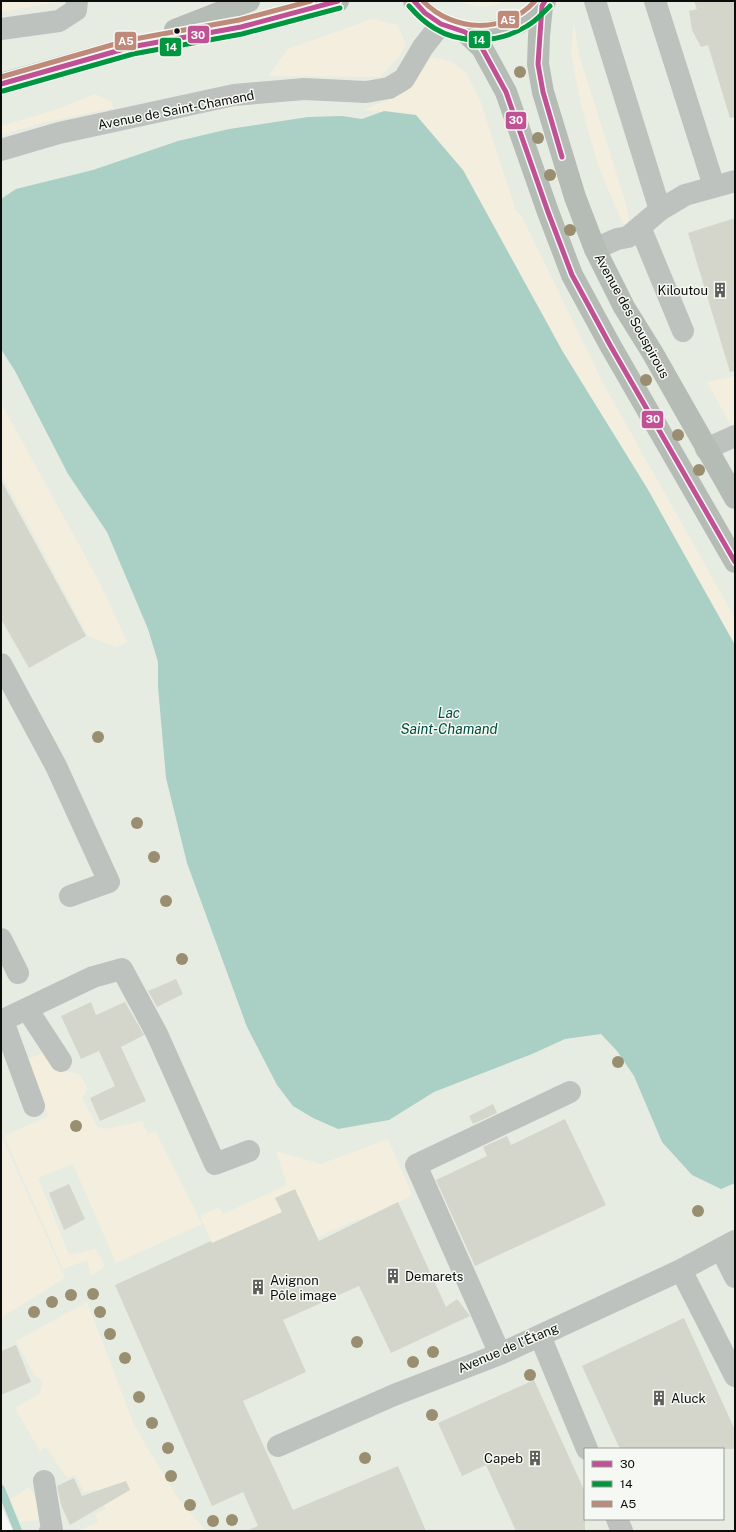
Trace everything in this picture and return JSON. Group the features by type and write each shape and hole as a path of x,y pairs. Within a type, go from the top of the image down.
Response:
{"main road":[{"path":"1,84 131,47 249,1"},
{"path":"131,47 241,27 338,1"},
{"path":"414,1 425,13 441,24 465,32 493,32 519,23 544,4"},
{"name":"Avenue des Souspirous","path":"544,4 539,36 538,64 543,92 575,197 595,249 624,307 652,352 735,498"},
{"path":"465,32 482,48 506,92 548,212 572,275 610,345 735,562"}],"street":[{"path":"1,29 59,21 76,10 77,1"},
{"path":"595,1 660,210"},
{"path":"655,1 714,186"},
{"name":"Avenue de Saint-Chamand","path":"1,150 59,133 234,95 304,89 366,92 388,88 404,79 423,47 441,24"},
{"path":"595,249 617,239 628,236 660,210 685,195 735,181"},
{"path":"640,227 683,331"},
{"path":"706,449 735,436"},
{"path":"1,664 56,766 109,882 70,896"},
{"path":"1,939 18,972"},
{"path":"34,1106 2,1021 93,977 122,969 157,1034 215,1164 249,1151"},
{"path":"28,1009 61,1061"},
{"path":"500,1354 416,1165 570,1092"},
{"path":"728,1245 735,1277"},
{"name":"Avenue de l'Étang","path":"278,1446 394,1395 500,1354 681,1270 728,1245"},
{"path":"681,1270 735,1376"},
{"path":"540,1336 587,1448"},
{"path":"44,1482 52,1530 50,1531"},
{"path":"617,1520 622,1531"}],"shaded area":[{"path":"1,1 735,1 735,1531 13,1531 1,1506"},
{"path":"1,1 59,1 59,2 1,12"},
{"path":"457,1 506,1 493,5 482,6 470,5"},
{"path":"372,19 398,25 406,45 396,60 380,77 268,76 288,49"},
{"path":"574,22 579,55 626,204 629,220 626,225 622,222 598,165 581,105 571,53"},
{"path":"431,57 451,61 466,73 480,100 516,211 521,215 605,387 735,618 735,645 647,488 416,115 364,110 407,91"},
{"path":"95,94 112,102 113,108 45,122 1,135 1,126 58,109"},
{"path":"735,376 735,426 732,427 707,382"},
{"path":"1,403 100,583 127,642 116,647 88,636 1,474"},
{"path":"46,1051 53,1068 80,1075 88,1089 82,1098 97,1126 106,1129 142,1121 148,1134 155,1131 202,1224 116,1263 73,1164 38,1178 69,1255 96,1249 105,1266 91,1276 87,1260 63,1269 4,1136 48,1116 27,1060"},
{"path":"1,1135 65,1278 2,1317 1,1322"},
{"path":"388,1139 412,1195 389,1207 317,1238 294,1190 276,1198 282,1212 212,1243 200,1216 219,1207 223,1214 287,1185 276,1151 321,1164"},
{"path":"87,1302 134,1425 179,1500 206,1531 78,1531 98,1522 95,1514 106,1509 97,1489 84,1492 75,1475 67,1478 46,1447 40,1451 15,1408 40,1393 43,1382 34,1374 16,1341"},
{"path":"29,1487 38,1502 40,1510 39,1520 20,1522 10,1500"}],"water":[{"name":"Lac Saint-Chamand","path":"384,111 416,115 463,170 563,352 647,488 735,645 735,1183 721,1189 692,1175 662,1142 634,1076 617,1051 601,1034 565,1039 532,1054 434,1092 389,1120 338,1129 313,1118 293,1106 277,1085 247,1027 187,863 166,778 158,687 158,662 148,629 107,532 68,474 15,371 1,349 1,199 16,189 93,170 178,141 229,129 308,117 342,116 362,119"}],"building":[{"path":"694,1 735,1 735,117 730,118 708,45 701,47 692,30 689,11 697,9"},
{"name":"Kiloutou","path":"735,218 735,371 730,372 688,233"},
{"path":"1,480 86,636 29,668 1,619"},
{"path":"176,979 183,994 157,1007 148,991"},
{"path":"91,1002 96,1015 125,1002 144,1035 121,1047 146,1101 100,1121 90,1098 115,1086 99,1051 81,1059 61,1016"},
{"path":"493,1104 497,1113 473,1124 469,1116"},
{"path":"565,1119 606,1205 475,1266 436,1180 487,1156 483,1147 507,1136 511,1145"},
{"path":"69,1184 85,1219 64,1230 49,1193"},
{"path":"295,1189 319,1241 398,1202 446,1307 457,1299 470,1316 391,1353 359,1286 283,1320 306,1372 243,1401 293,1510 398,1466 426,1531 246,1531 258,1526 243,1492 212,1506 115,1285 211,1241 212,1243 282,1212 275,1198"},
{"name":"Aluck","path":"684,1318 735,1430 735,1449 620,1448 582,1366"},
{"path":"16,1345 31,1382 1,1395 1,1351"},
{"name":"Capeb","path":"534,1380 584,1490 585,1531 516,1531 486,1465 462,1476 438,1423"},
{"path":"74,1478 82,1496 126,1481 130,1490 70,1525 61,1505 57,1486"}],"waterway":[{"path":"1,1489 18,1531"}],"transit line":[{"name":"A5","path":"1,77 129,40 239,20 311,1"},
{"name":"30","path":"1,84 131,47 241,27 338,1"},
{"name":"30","path":"414,1 425,13 441,24 465,32 482,48 506,92 548,212 572,275 610,345 735,562"},
{"name":"A5","path":"423,1 435,12 449,19 464,24 479,25 495,24 509,19 523,12 535,1"},
{"name":"30","path":"545,1 542,6 538,64 543,92 562,157"},
{"name":"14","path":"409,6 417,15 434,28 456,37 480,40 493,39 516,32 533,22 550,6"},
{"name":"14","path":"3,91 133,54 242,34 340,8"}],"place":[{"name":"Kiloutou","path":"720,290"},
{"name":"Demarets","path":"393,1276"},
{"name":"Avignon Pôle image","path":"258,1287"},
{"name":"Aluck","path":"659,1398"},
{"name":"Capeb","path":"535,1458"}]}
